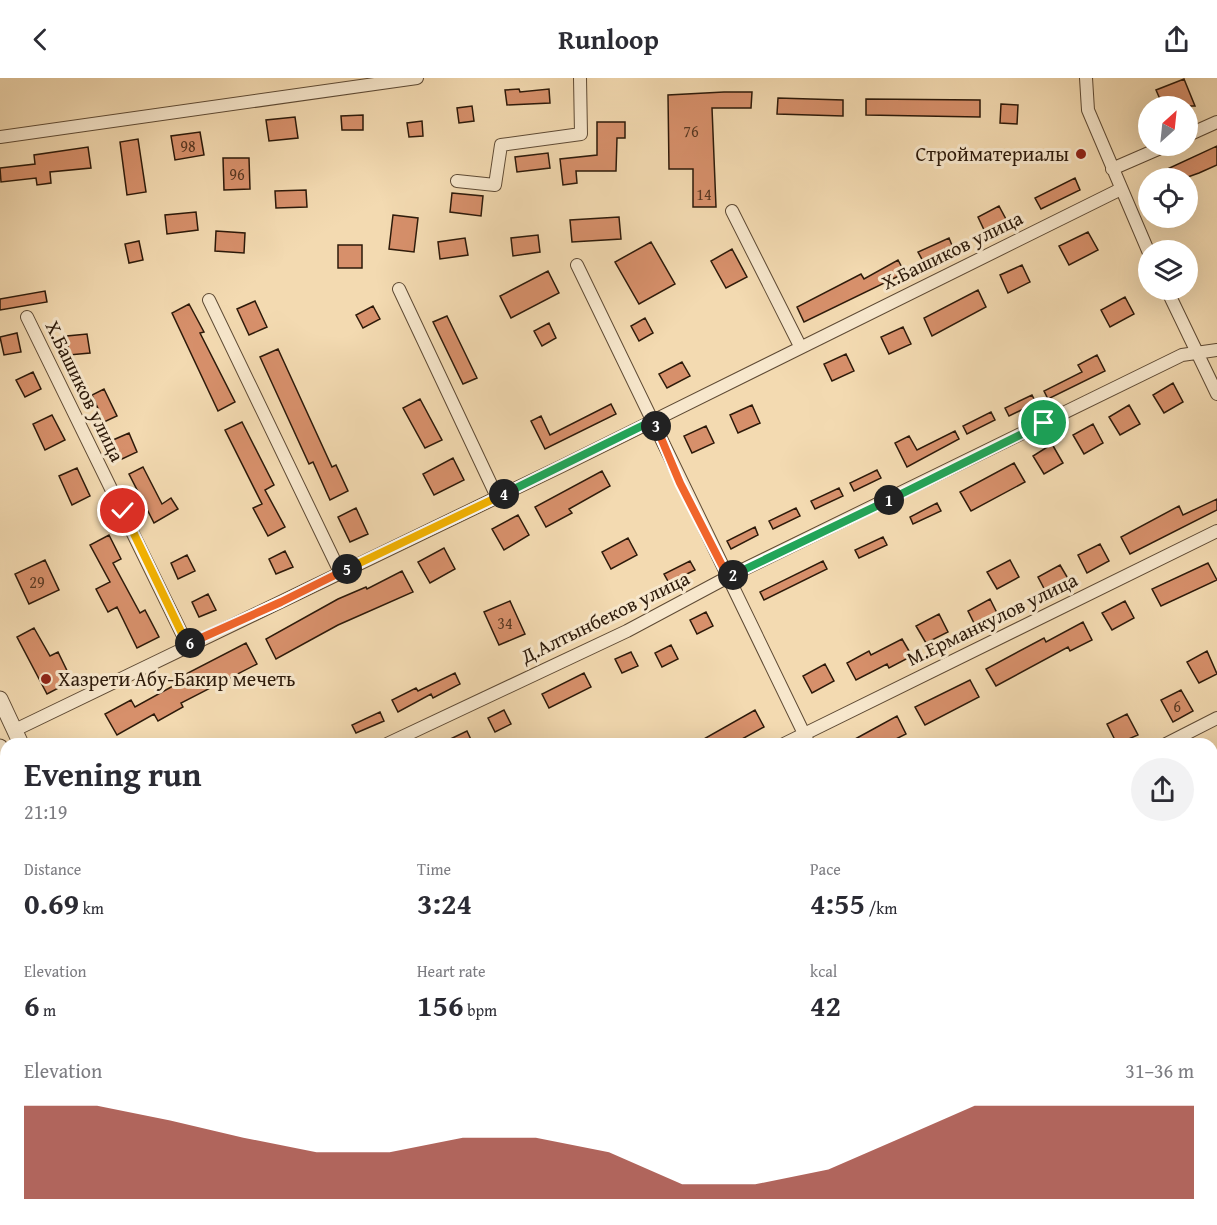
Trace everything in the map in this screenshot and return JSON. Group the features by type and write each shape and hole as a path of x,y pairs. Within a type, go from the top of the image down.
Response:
{"street":[{"path":"0,137 417,78"},
{"path":"457,181 495,185 501,145 581,134 580,78"},
{"path":"1086,78 1088,110 1143,240"},
{"path":"1198,131 1217,122"},
{"path":"1112,169 1142,156"},
{"name":"Х.Башиков улица","path":"15,730 187,644 281,602 497,497 1121,189"},
{"path":"732,211 800,346"},
{"path":"577,265 654,420 680,483 807,738"},
{"path":"399,289 497,497"},
{"path":"209,300 340,572"},
{"path":"1172,300 1217,394"},
{"name":"Х.Башиков улица","path":"27,317 187,644"},
{"name":"Д.Алтынбеков улица","path":"400,738 627,631 728,577 1172,360 1197,351 1217,350"},
{"name":"М.Ерманкулов улица","path":"809,738 1217,531"},
{"path":"0,699 18,738"},
{"path":"1178,738 1217,718"}],"building":[{"path":"1184,79 1191,96 1159,96 1156,90"},
{"path":"519,89 520,92 549,89 550,103 507,105 505,90"},
{"path":"752,92 751,108 712,108 716,207 693,207 693,169 669,169 668,95"},
{"path":"778,98 843,100 843,116 777,114"},
{"path":"866,99 980,100 980,117 866,115"},
{"path":"1001,104 1018,105 1017,124 1000,123"},
{"path":"472,106 474,121 459,123 457,108"},
{"path":"363,115 363,130 342,130 341,116"},
{"path":"295,117 298,138 269,141 266,120"},
{"path":"422,121 423,136 409,137 407,123"},
{"path":"597,122 625,122 625,138 617,138 616,171 576,171 577,183 563,185 560,159 597,155"},
{"path":"200,132 204,155 175,160 171,136"},
{"path":"138,139 146,192 127,195 120,142"},
{"path":"1217,146 1217,165 1198,173 1198,168 1170,168 1198,156"},
{"path":"88,147 91,168 50,172 51,183 37,185 36,178 1,182 0,168 35,164 34,155"},
{"path":"548,153 550,168 517,172 515,157"},
{"path":"223,158 249,158 250,189 224,190"},
{"path":"1075,178 1080,190 1041,209 1035,198"},
{"path":"306,190 307,207 276,208 275,191"},
{"path":"452,193 483,196 481,216 450,212"},
{"path":"999,206 1008,223 986,234 978,217"},
{"path":"196,212 198,230 167,234 165,215"},
{"path":"393,215 418,218 414,252 389,249"},
{"path":"619,217 621,239 572,242 570,220"},
{"path":"216,231 245,233 244,253 215,251"},
{"path":"1088,232 1098,250 1069,265 1059,246"},
{"path":"538,235 540,252 513,256 511,238"},
{"path":"465,238 468,255 440,259 438,242"},
{"path":"949,238 954,250 924,263 918,252"},
{"path":"139,241 143,260 129,263 125,244"},
{"path":"651,242 675,284 639,304 615,262"},
{"path":"338,245 362,245 362,268 338,268"},
{"path":"732,249 747,277 726,288 711,261"},
{"path":"898,260 905,273 804,322 797,307 861,274 864,279"},
{"path":"1022,265 1030,282 1008,293 1000,275"},
{"path":"548,271 559,293 511,318 500,296"},
{"path":"978,290 986,307 932,336 924,318"},
{"path":"45,291 47,302 0,310 0,299"},
{"path":"1125,297 1134,314 1110,327 1101,310"},
{"path":"255,301 267,327 249,335 237,309"},
{"path":"189,304 204,332 200,333 235,402 218,411 172,313"},
{"path":"373,306 380,319 363,328 356,315"},
{"path":"447,316 477,378 463,384 433,322"},
{"path":"645,318 653,333 639,341 631,326"},
{"path":"549,323 556,338 542,346 534,331"},
{"path":"903,327 911,344 889,354 881,337"},
{"path":"17,333 21,352 4,355 0,337"},
{"path":"87,334 90,353 69,355 67,336"},
{"path":"278,349 332,467 336,465 348,491 330,500 313,462 309,464 260,357"},
{"path":"846,354 854,371 832,381 824,364"},
{"path":"1097,355 1105,371 1048,399 1044,391 1082,372 1078,365"},
{"path":"682,362 690,376 667,388 659,374"},
{"path":"33,372 41,389 25,397 16,380"},
{"path":"1173,383 1183,402 1164,413 1153,395"},
{"path":"104,389 117,416 104,422 92,395"},
{"path":"1032,395 1036,403 1009,416 1005,408"},
{"path":"420,399 442,440 425,448 403,408"},
{"path":"611,404 616,414 545,449 531,421 541,416 550,435"},
{"path":"752,405 760,423 738,433 730,415"},
{"path":"1129,405 1140,424 1120,435 1109,417"},
{"path":"991,412 995,420 967,434 963,426"},
{"path":"52,415 65,440 45,450 33,424"},
{"path":"242,422 274,485 265,490 285,527 268,536 253,508 262,504 225,430"},
{"path":"1093,424 1103,443 1084,454 1073,435"},
{"path":"706,426 714,443 692,453 684,436"},
{"path":"955,431 959,439 907,467 895,443 909,436 917,450"},
{"path":"129,433 137,452 122,459 113,440"},
{"path":"1052,444 1063,463 1044,474 1033,456"},
{"path":"453,458 464,480 434,495 423,474"},
{"path":"1014,463 1025,482 971,511 960,492"},
{"path":"143,467 162,504 171,498 178,509 154,523 129,474"},
{"path":"77,468 90,496 72,505 59,476"},
{"path":"877,470 881,478 854,491 850,483"},
{"path":"602,471 610,486 569,509 572,513 546,527 535,507"},
{"path":"839,488 843,496 815,509 811,501"},
{"path":"1217,499 1217,510 1130,554 1121,537 1179,506 1183,515"},
{"path":"937,503 941,511 913,524 910,517"},
{"path":"356,508 368,534 350,542 338,517"},
{"path":"796,508 800,516 773,529 769,521"},
{"path":"518,515 529,535 504,550 492,529"},
{"path":"755,527 758,535 731,549 727,541"},
{"path":"109,535 121,559 113,563 140,613 145,610 159,637 137,648 117,607 108,612 96,589 110,582 90,545"},
{"path":"883,537 887,545 859,558 855,550"},
{"path":"628,538 637,555 611,569 602,552"},
{"path":"1100,544 1109,561 1087,573 1078,555"},
{"path":"444,548 455,569 430,583 418,562"},
{"path":"285,551 293,567 276,574 269,559"},
{"path":"187,555 195,571 178,579 171,563"},
{"path":"45,560 59,590 29,604 15,574"},
{"path":"1010,560 1019,577 997,589 987,572"},
{"path":"690,561 695,570 669,583 664,574"},
{"path":"823,561 827,569 764,600 760,592"},
{"path":"1208,563 1217,580 1161,606 1152,589"},
{"path":"1060,565 1070,582 1047,594 1038,577"},
{"path":"402,571 413,592 338,625 276,659 266,639 338,599 366,587 367,589"},
{"path":"208,594 216,610 199,617 192,602"},
{"path":"990,599 999,617 977,629 968,611"},
{"path":"510,601 525,634 499,645 484,612"},
{"path":"1125,601 1134,618 1112,630 1102,613"},
{"path":"706,612 713,626 697,634 690,620"},
{"path":"939,614 948,632 926,643 916,626"},
{"path":"1083,622 1092,640 1070,651 1068,647 996,686 986,669 1044,638 1046,642"},
{"path":"34,628 50,656 58,652 72,681 47,694 17,637"},
{"path":"902,639 912,656 889,668 887,664 856,680 847,663 869,651 871,655"},
{"path":"246,643 257,664 181,703 183,707 158,721 154,714 117,735 105,714 131,700 135,707 184,680 182,676"},
{"path":"671,645 678,659 662,667 655,653"},
{"path":"1207,651 1217,674 1199,683 1187,662"},
{"path":"631,652 638,666 622,673 615,659"},
{"path":"825,664 834,681 812,693 803,676"},
{"path":"455,673 460,684 433,698 431,694 398,712 392,700 416,688 418,691"},
{"path":"584,673 591,687 549,708 542,694"},
{"path":"970,680 979,697 925,725 915,707"},
{"path":"1181,690 1193,711 1173,722 1161,700"},
{"path":"504,710 511,724 495,732 488,718"},
{"path":"755,710 764,727 744,738 706,738"},
{"path":"380,712 384,721 356,733 352,725"},
{"path":"1127,714 1138,735 1131,738 1114,738 1107,724"},
{"path":"897,716 906,734 898,738 857,738"},
{"path":"467,731 470,738 452,738"}],"place":[{"name":"Стройматериалы","path":"1081,154"},
{"name":"Хазрети Абу-Бакир мечеть","path":"46,679"}],"route":[{"path":"123,511 187,644 281,602 654,420 680,483 728,577 1044,423"}]}
